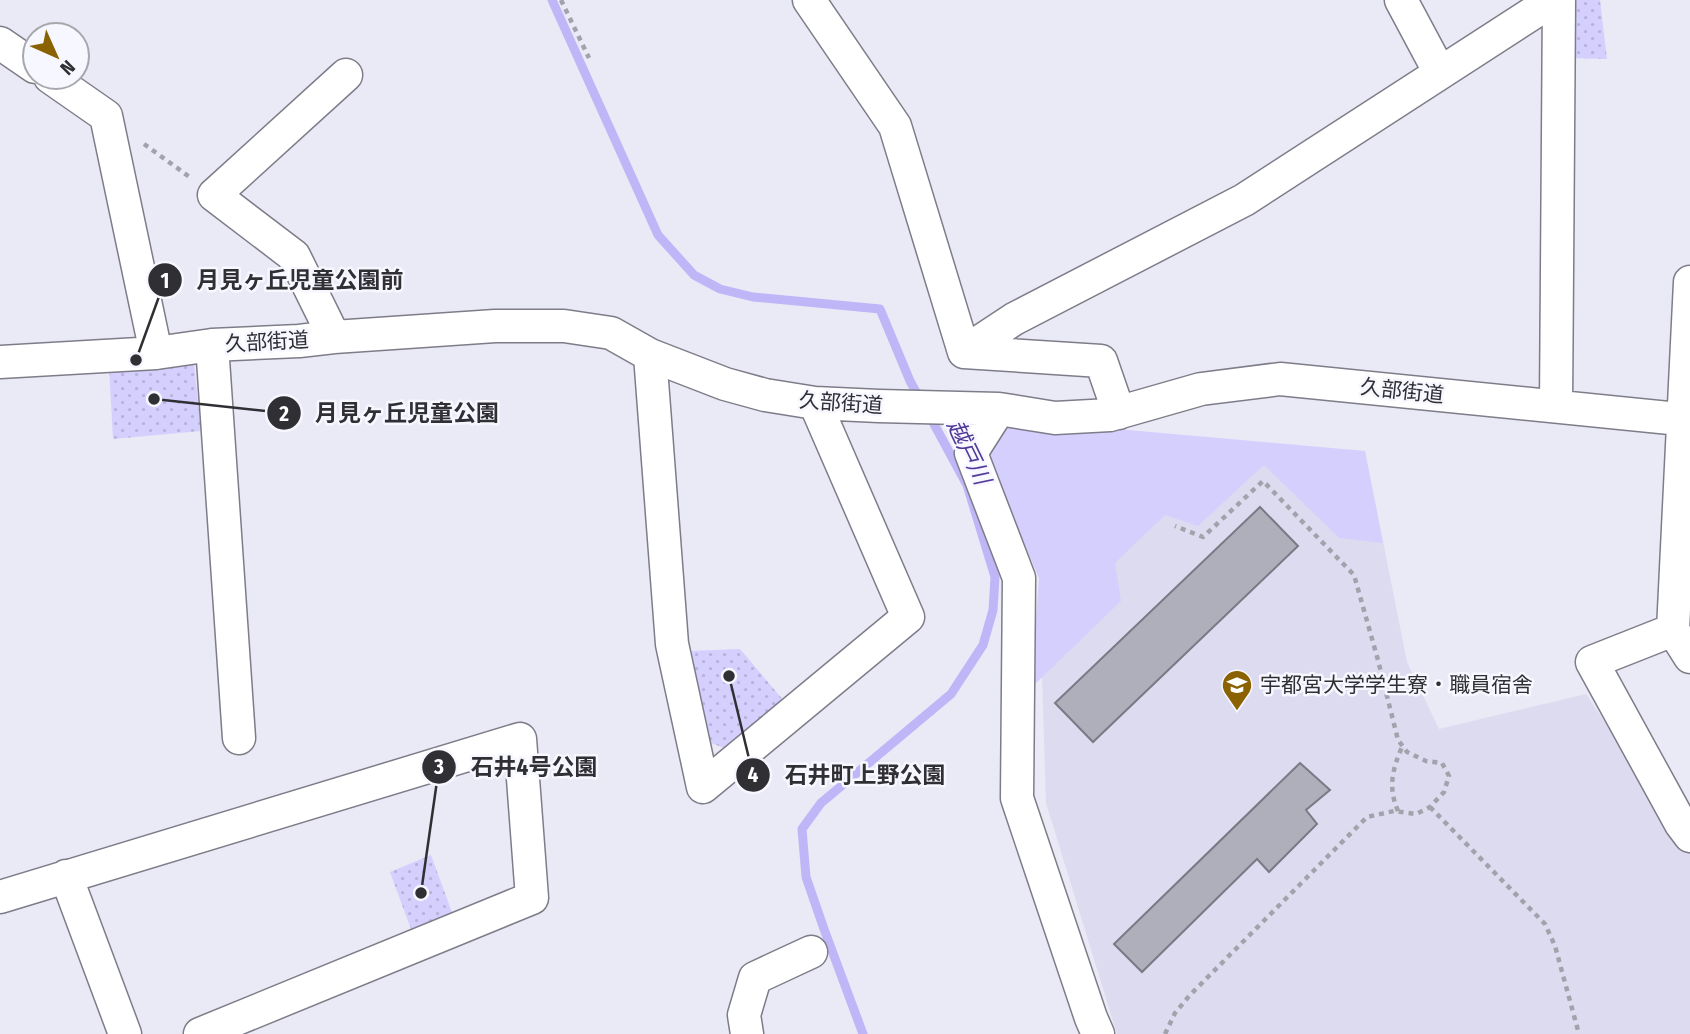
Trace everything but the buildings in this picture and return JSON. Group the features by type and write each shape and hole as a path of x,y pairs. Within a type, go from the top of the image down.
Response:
{"street":[{"path":"809,0 895,126 964,352"},
{"path":"1401,0 1440,73"},
{"path":"964,352 1014,319 1244,201 1553,0"},
{"path":"1556,406 1559,0"},
{"path":"0,43 21,57"},
{"path":"334,337 293,256 214,195 346,75"},
{"path":"70,91 106,116 156,353"},
{"path":"1690,282 1686,419 1673,630 1690,657"},
{"name":"久部街道","path":"0,362 156,353 212,345 495,326 564,326 611,333 650,355 725,384 765,395 816,403 999,409 1055,418 1110,415 1202,389 1280,379 1686,419"},
{"path":"212,345 239,738"},
{"path":"964,352 1101,360 1119,413"},
{"path":"650,355 672,644 703,787 908,617 816,403"},
{"path":"999,409 971,453 1019,578 1017,798 1098,1034"},
{"path":"1673,630 1592,662 1690,836"},
{"path":"0,897 520,739 532,898 200,1034"},
{"path":"66,876 125,1034"},
{"path":"747,1034 744,1015 755,978 811,952"}],"path":[{"path":"561,0 589,58"},
{"path":"106,116 214,195"},
{"path":"1165,1034 1175,1013 1190,995 1367,817 1398,811 1416,814 1430,807 1444,792 1449,776 1442,763 1426,761 1407,752 1398,740 1354,575 1263,481 1203,537 1175,526"},
{"path":"1398,811 1392,797 1392,779 1402,746"},
{"path":"1430,807 1545,924 1555,946 1579,1034"}],"shaded area":[{"path":"1574,0 1600,0 1607,59 1570,58"},
{"path":"193,354 201,431 113,439 109,366"},
{"path":"993,418 1365,451 1383,543 1339,538 1264,465 1198,526 1165,515 1115,563 1121,601 1031,688 1039,578 978,434"},
{"name":"宇都宮大学学生寮・職員宿舎","path":"978,434 1365,451 1407,662 1439,729 1586,694 1690,851 1690,1034 1117,1034 1046,803 1039,578"},
{"path":"740,649 784,701 727,749 706,741 690,651"},
{"path":"431,855 453,915 412,932 390,872"}],"waterway":[{"name":"越戸川","path":"552,0 658,235 694,275 720,289 753,297 880,309 921,401"},
{"name":"越戸川","path":"863,1034 806,877 802,829 821,803 951,694 983,645 993,610 995,577 967,485 928,413"}],"place":[{"name":"月見ヶ丘児童公園前","path":"136,360"},
{"name":"月見ヶ丘児童公園","path":"154,399"},
{"name":"石井町上野公園","path":"729,676"},
{"name":"宇都宮大学学生寮・職員宿舎","path":"1237,712"},
{"name":"石井4号公園","path":"421,893"}]}
